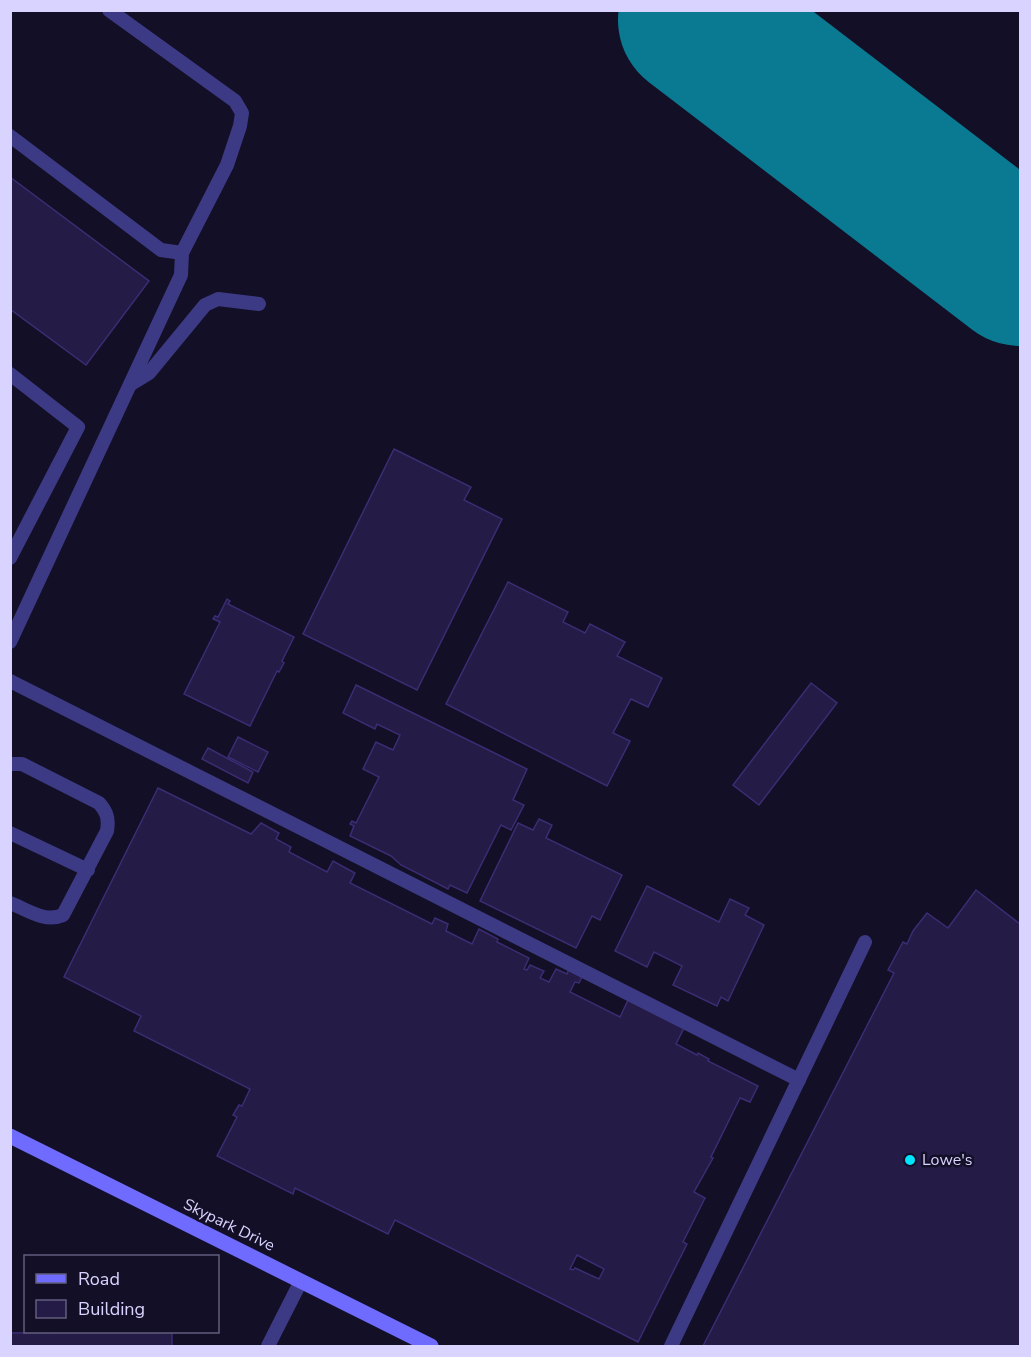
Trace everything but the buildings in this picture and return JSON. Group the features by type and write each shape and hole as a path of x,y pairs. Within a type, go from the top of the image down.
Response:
{"main road":[{"name":"Skypark Drive","path":"10,1136 431,1347"}],"lane":[{"path":"10,642 181,275 182,254 227,165 240,126 242,113 235,101 109,10"},
{"path":"10,136 160,250 182,254"},
{"path":"131,384 149,373 205,305 218,300 259,304"},
{"path":"10,374 78,427 10,558"},
{"path":"10,681 799,1080"},
{"path":"10,764 22,764 99,803 106,812 108,822 107,831 63,915 55,919 46,918 10,903"},
{"path":"10,833 88,870"},
{"path":"670,1347 865,942"},
{"path":"268,1347 301,1281"}],"taxiway":[{"path":"727,43 751,10"}],"runway":[{"path":"696,20 1020,268"}],"place":[{"name":"Lowe's","path":"910,1160"}]}
